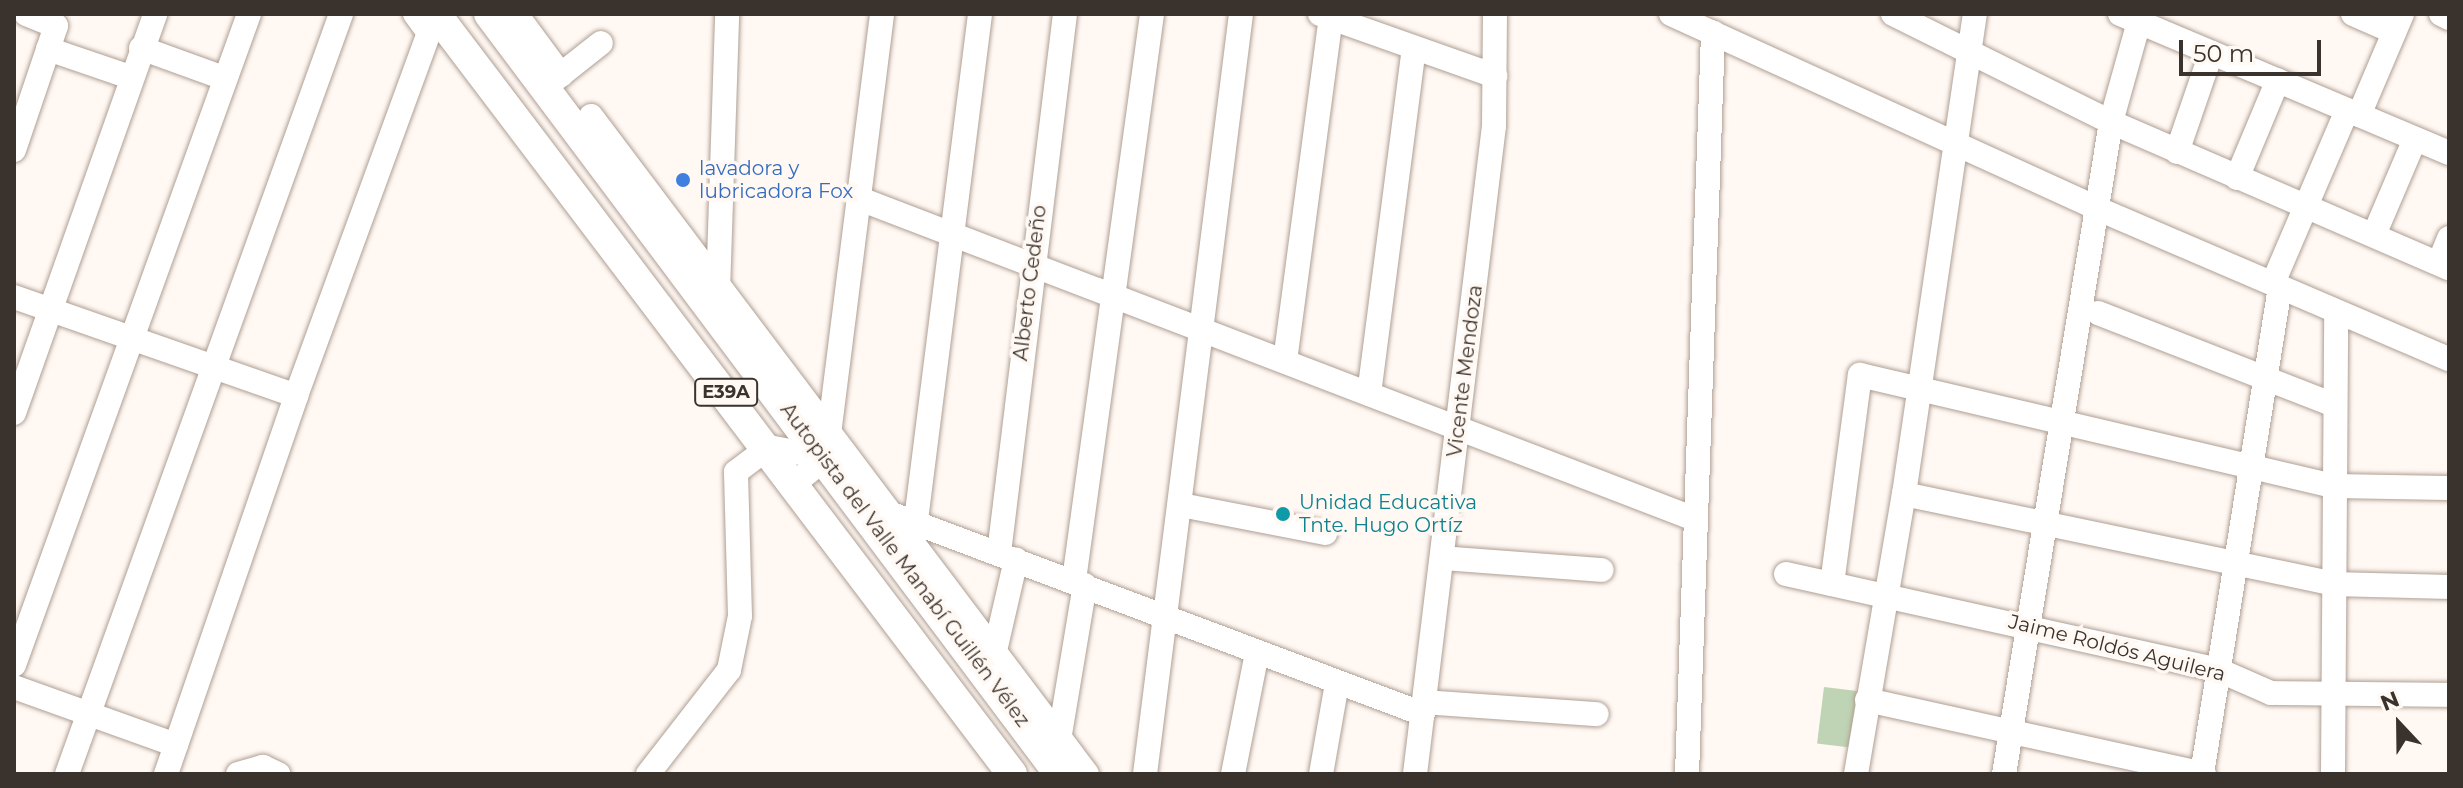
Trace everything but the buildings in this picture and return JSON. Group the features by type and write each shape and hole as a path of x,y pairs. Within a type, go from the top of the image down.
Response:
{"main road":[{"name":"Autopista del Valle Manabí Guillén Vélez","path":"489,14 552,81 828,444 1059,774"},
{"name":"Autopista del Valle Manabí Guillén Vélez","path":"431,21 769,447 1012,774"}],"street":[{"path":"14,150 56,26 26,14"},
{"path":"14,413 52,311 130,77 155,14"},
{"path":"14,665 249,14"},
{"path":"67,774 217,368 341,14"},
{"path":"166,774 296,396 431,21 394,14"},
{"path":"516,14 552,81 601,43"},
{"path":"718,299 727,14"},
{"path":"796,482 828,444 882,14"},
{"path":"909,526 980,14"},
{"name":"Alberto Cedeño","path":"990,676 1008,556 1032,262 1065,14"},
{"path":"1060,734 1152,14"},
{"path":"1145,774 1241,14"},
{"name":"Vicente Mendoza","path":"1415,774 1494,126 1495,14"},
{"path":"1671,14 1724,28 1953,143 2096,208 2449,359"},
{"path":"1893,14 1969,48 2111,122 2444,266 2449,238"},
{"path":"1856,774 1904,494 1953,143 1975,14"},
{"path":"1867,700 2202,774 2276,285 2304,206 2398,23 2353,14"},
{"path":"2441,14 2449,18"},
{"path":"1285,361 1325,16 1495,76"},
{"path":"2004,774 2129,18 2449,153"},
{"path":"1687,774 1695,519 1724,28"},
{"path":"141,48 224,78"},
{"path":"1369,394 1414,48"},
{"path":"48,49 130,77"},
{"path":"2177,152 2211,53"},
{"path":"2237,178 2278,80"},
{"path":"591,116 718,299"},
{"path":"2374,235 2415,139"},
{"path":"860,199 1032,262 1695,519"},
{"path":"14,297 296,396"},
{"path":"2333,774 2336,312"},
{"path":"2098,313 2334,405"},
{"path":"1832,584 1860,375 2333,486 2449,488"},
{"path":"648,774 729,670 740,616 736,472 769,447 828,444 909,526 1087,774"},
{"path":"1904,494 2334,584 2449,587"},
{"path":"1181,505 1325,533"},
{"path":"909,526 1008,556 1337,683 1424,708 1597,714"},
{"path":"1442,558 1602,570"},
{"name":"Jaime Roldós Aguilera","path":"1786,574 2029,625 2216,669 2271,693 2449,695"},
{"path":"1233,774 1257,653"},
{"path":"1020,679 1067,688"},
{"path":"1321,774 1337,683"},
{"path":"14,687 176,745"},
{"path":"238,774 263,767 278,774"}],"green space":[{"path":"1824,687 1857,691 1850,748 1817,744"}],"place":[{"name":"lavadora y lubricadora Fox","path":"683,180"},
{"name":"Unidad Educativa Tnte. Hugo Ortíz","path":"1283,514"}]}
